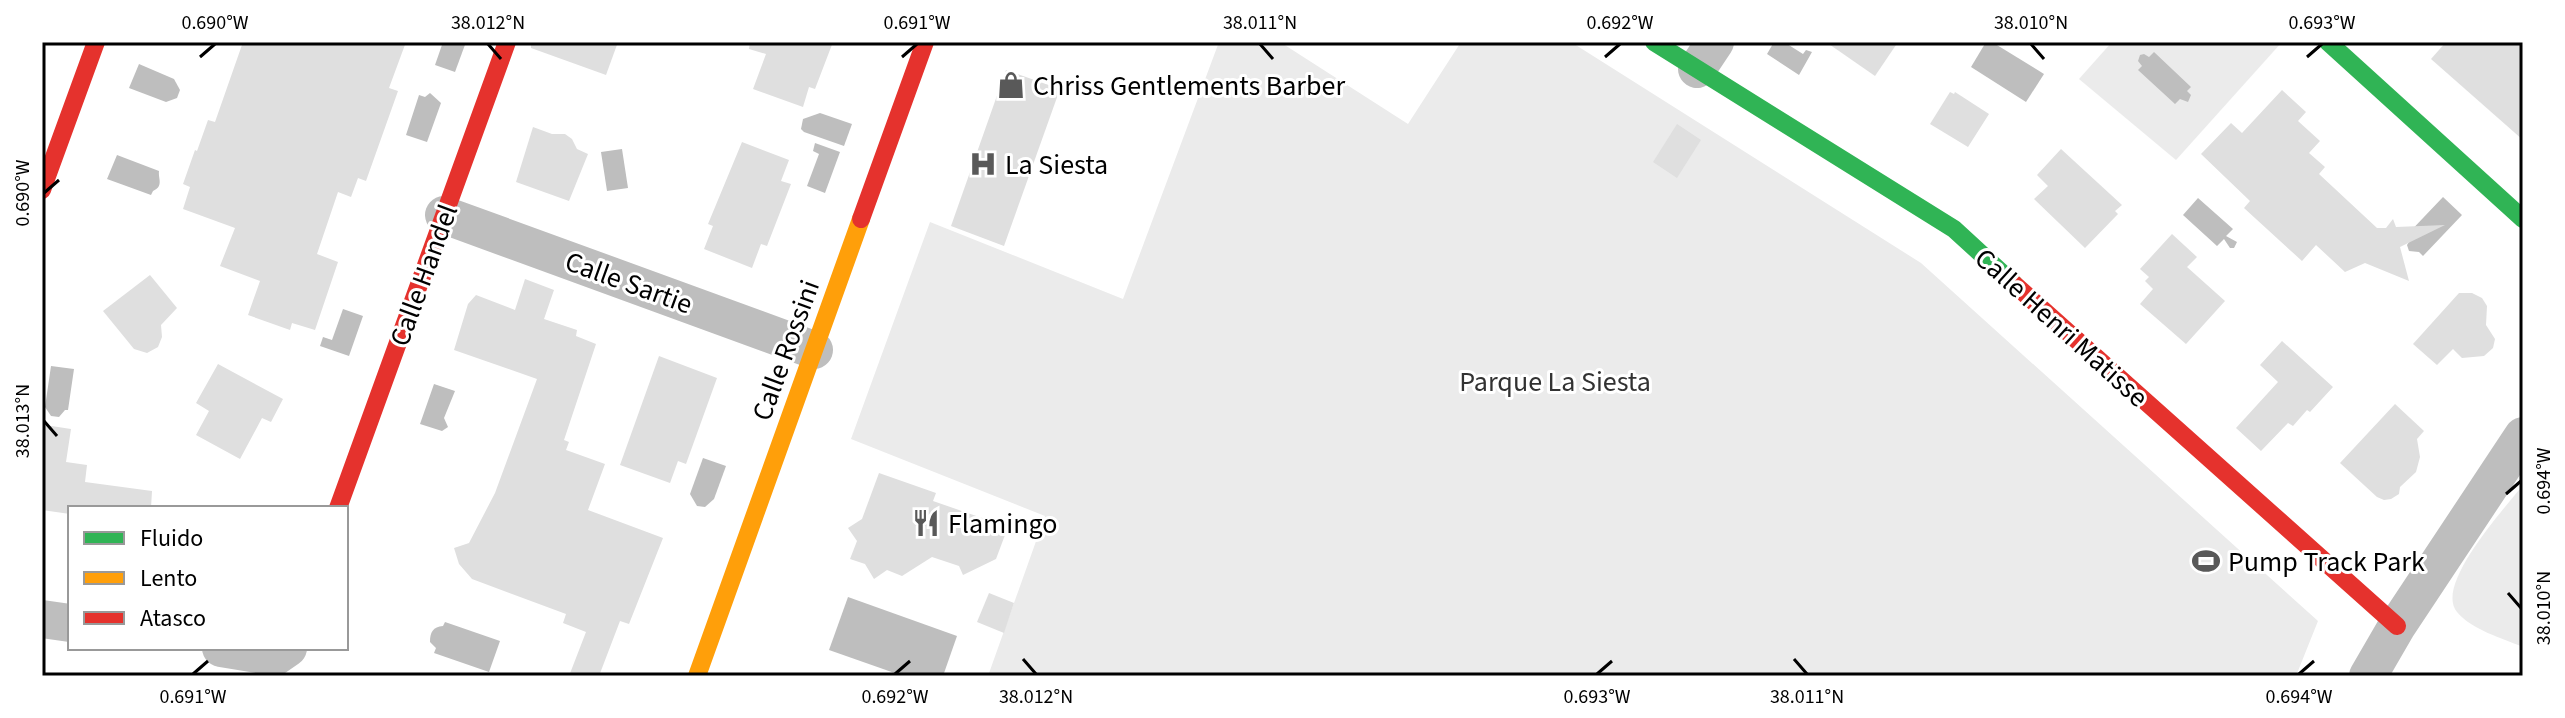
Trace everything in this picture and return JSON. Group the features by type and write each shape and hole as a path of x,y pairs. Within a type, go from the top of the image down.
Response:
{"street":[{"path":"42,190 96,42"},
{"name":"Calle Handel","path":"339,506 507,42"},
{"name":"Calle Rossini","path":"697,676 925,42"},
{"name":"Calle Henri Matisse","path":"1654,42 1706,56 1954,229 2055,323 2397,626"},
{"path":"2328,42 2523,219"},
{"name":"Calle Sartie","path":"444,215 814,350"},
{"path":"2368,676 2397,626 2523,436"},
{"path":"42,619 68,623"},
{"path":"233,650 275,657 285,650"}],"green space":[{"name":"Parque La Siesta","path":"1219,42 1280,42 1408,124 1461,42 1571,42 1921,263 2318,621 2296,676 988,676 1045,516 851,439 930,222 1123,299"},
{"path":"2112,42 2282,42 2176,160 2079,79"},
{"path":"2523,485 2523,647 2471,624 2457,612 2452,600 2463,566 2488,528"}],"shaded area":[{"path":"443,42 466,42 455,72 435,65"},
{"path":"1774,42 1784,42 1803,54 1806,50 1812,52 1799,75 1767,54"},
{"path":"1986,42 1992,42 2044,74 2026,102 1971,67"},
{"path":"2154,52 2191,87 2187,91 2191,95 2188,102 2180,99 2175,104 2138,70 2142,66 2138,61 2140,55 2149,57"},
{"path":"139,64 174,79 180,90 177,98 166,102 129,88"},
{"path":"430,93 441,103 427,142 406,135 419,95 425,97"},
{"path":"820,113 852,124 844,146 801,129 803,119"},
{"path":"815,143 840,152 825,193 807,186 819,154 813,151"},
{"path":"622,149 628,188 607,191 601,152"},
{"path":"117,155 159,171 159,185 151,195 107,179"},
{"path":"2443,197 2462,215 2423,256 2419,252 2409,251 2409,242 2404,238"},
{"path":"2198,198 2233,229 2226,236 2237,242 2234,248 2230,248 2224,239 2217,246 2183,215"},
{"path":"343,309 363,316 349,356 320,346 323,337 332,340"},
{"path":"51,366 74,369 68,410 59,417 51,416 45,407"},
{"path":"434,384 455,391 444,418 448,427 442,431 420,424"},
{"path":"703,458 726,466 714,499 705,507 697,506 690,494"},
{"path":"848,597 957,636 943,676 903,676 829,650"},
{"path":"445,622 500,641 489,672 434,653 436,648 430,642 431,633"}],"building":[{"path":"243,42 406,42 389,88 398,91 366,181 358,178 351,197 338,192 317,254 338,262 315,330 292,323 290,330 248,315 260,281 220,266 235,228 183,209 190,187 183,184 195,150 208,120 215,122"},
{"path":"531,42 618,42 606,75 531,48"},
{"path":"750,42 833,42 815,89 809,87 803,107 753,89 766,54 749,49"},
{"path":"1826,42 1898,42 1875,76"},
{"path":"2446,42 2523,42 2523,140 2431,59"},
{"path":"1006,70 1060,89 1004,246 951,226"},
{"path":"2282,90 2306,112 2298,121 2320,141 2309,153 2325,167 2319,174 2377,228 2386,228 2393,219 2396,227 2445,225 2400,247 2409,281 2365,263 2345,272 2316,245 2302,261 2244,208 2250,201 2201,154 2231,123 2242,133"},
{"path":"1950,92 1955,92 1989,114 1968,147 1930,124"},
{"path":"1677,124 1701,140 1677,178 1653,162"},
{"path":"533,127 552,134 565,134 577,149 588,154 569,201 516,182"},
{"path":"742,142 789,160 781,181 791,184 767,246 761,244 752,268 704,249 713,226 708,224"},
{"path":"2061,149 2122,205 2115,211 2118,214 2085,248 2034,199 2048,186 2037,175"},
{"path":"2172,234 2197,257 2187,267 2225,301 2186,344 2140,304 2153,289 2145,281 2149,277 2140,269"},
{"path":"150,275 177,308 161,325 162,337 158,347 147,353 134,349 103,311"},
{"path":"525,279 554,290 544,319 577,330 576,336 596,344 564,440 569,442 566,450 605,464 588,510 663,538 629,624 620,621 599,676 569,676 586,632 563,623 566,614 472,579 459,564 454,548 469,543 495,493 537,379 454,350 468,304 476,295 515,310"},
{"path":"2459,293 2472,293 2482,298 2487,306 2486,325 2495,339 2493,348 2484,356 2462,358 2453,349 2437,365 2413,344"},
{"path":"2282,341 2333,387 2310,412 2307,410 2293,426 2288,423 2261,451 2236,428 2278,382 2260,365"},
{"path":"659,356 717,378 686,464 678,461 670,483 620,465"},
{"path":"218,364 283,399 271,422 262,418 240,459 196,435 209,411 196,403"},
{"path":"2395,404 2424,431 2417,439 2420,457 2416,472 2400,487 2399,494 2384,500 2340,463"},
{"path":"45,425 71,429 66,462 87,465 85,482 152,491 151,506 68,506 68,514 42,510"},
{"name":"Flamingo","path":"879,473 936,493 933,501 1008,527 996,559 963,575 959,566 932,557 902,576 887,570 874,579 865,564 850,559 857,541 848,528 862,519"},
{"path":"989,593 1014,603 1004,633 977,622"}],"traffic: fast":[{"path":"1654,42 1954,229 2014,284"},
{"path":"2328,42 2523,219"}],"traffic: slow":[{"path":"697,676 861,219"}],"traffic: jam":[{"path":"42,190 96,42"},
{"path":"339,506 507,42"},
{"path":"861,219 925,42"},
{"path":"2014,284 2397,626"}],"place":[{"name":"Chriss Gentlements Barber","path":"1011,85"},
{"name":"La Siesta","path":"983,164"},
{"name":"Flamingo","path":"926,523"},
{"name":"Pump Track Park","path":"2206,561"}]}
